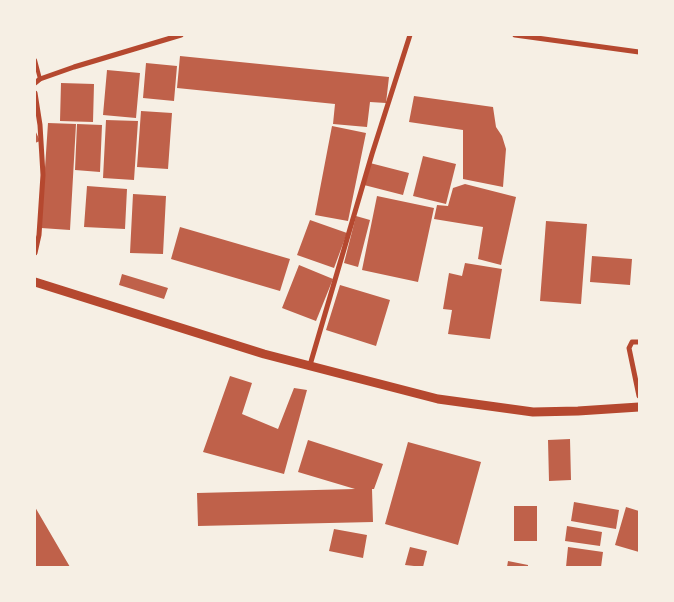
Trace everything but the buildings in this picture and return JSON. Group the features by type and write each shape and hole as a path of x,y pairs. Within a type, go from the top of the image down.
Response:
{"street":[{"path":"37,81 113,55 181,35"},
{"path":"310,365 372,154 410,35"},
{"path":"515,35 639,52"},
{"path":"35,93 40,125 43,175 39,235 35,252"},
{"path":"35,282 264,354 438,399 533,412 639,407"},
{"path":"639,342 632,342 629,348 639,396"}],"lane":[{"path":"35,60 37,81"}]}
